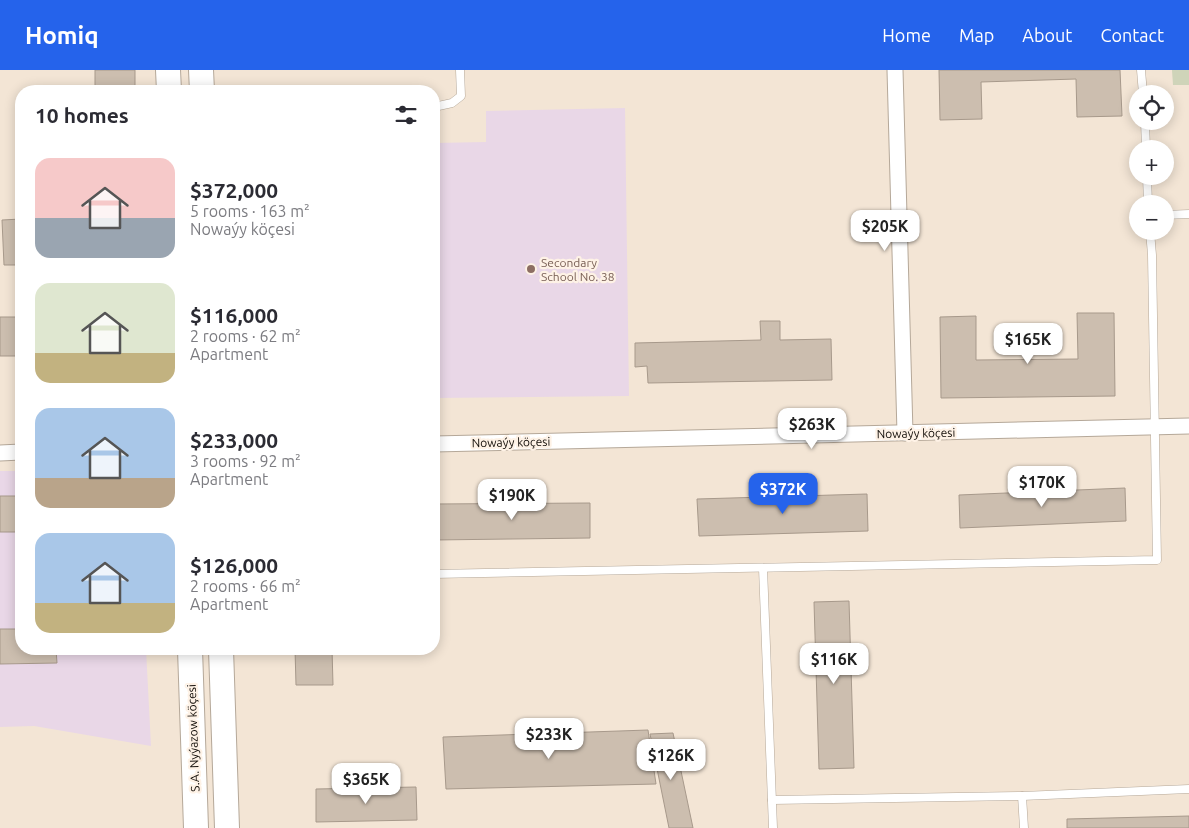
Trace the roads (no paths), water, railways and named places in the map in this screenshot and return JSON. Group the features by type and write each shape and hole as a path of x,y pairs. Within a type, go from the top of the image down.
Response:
{"main road":[{"path":"168,70 169,85"},
{"path":"201,70 202,85"},
{"name":"S.A. Nyýazow köçesi","path":"190,655 196,828"},
{"path":"221,655 227,828"}],"street":[{"path":"895,70 905,433"},
{"name":"Nowaýy köçesi","path":"440,444 1189,426"},
{"path":"0,453 15,452"}],"lane":[{"path":"440,106 452,103 461,96 460,70"},
{"path":"1140,70 1142,85"},
{"path":"1174,215 1189,214"},
{"path":"440,574 1158,560 1151,240"},
{"path":"763,568 773,828"},
{"path":"772,800 1022,796 1189,790"},
{"path":"1022,796 1024,828"}],"place":[{"name":"Secondary School No. 38","path":"531,269"}]}
